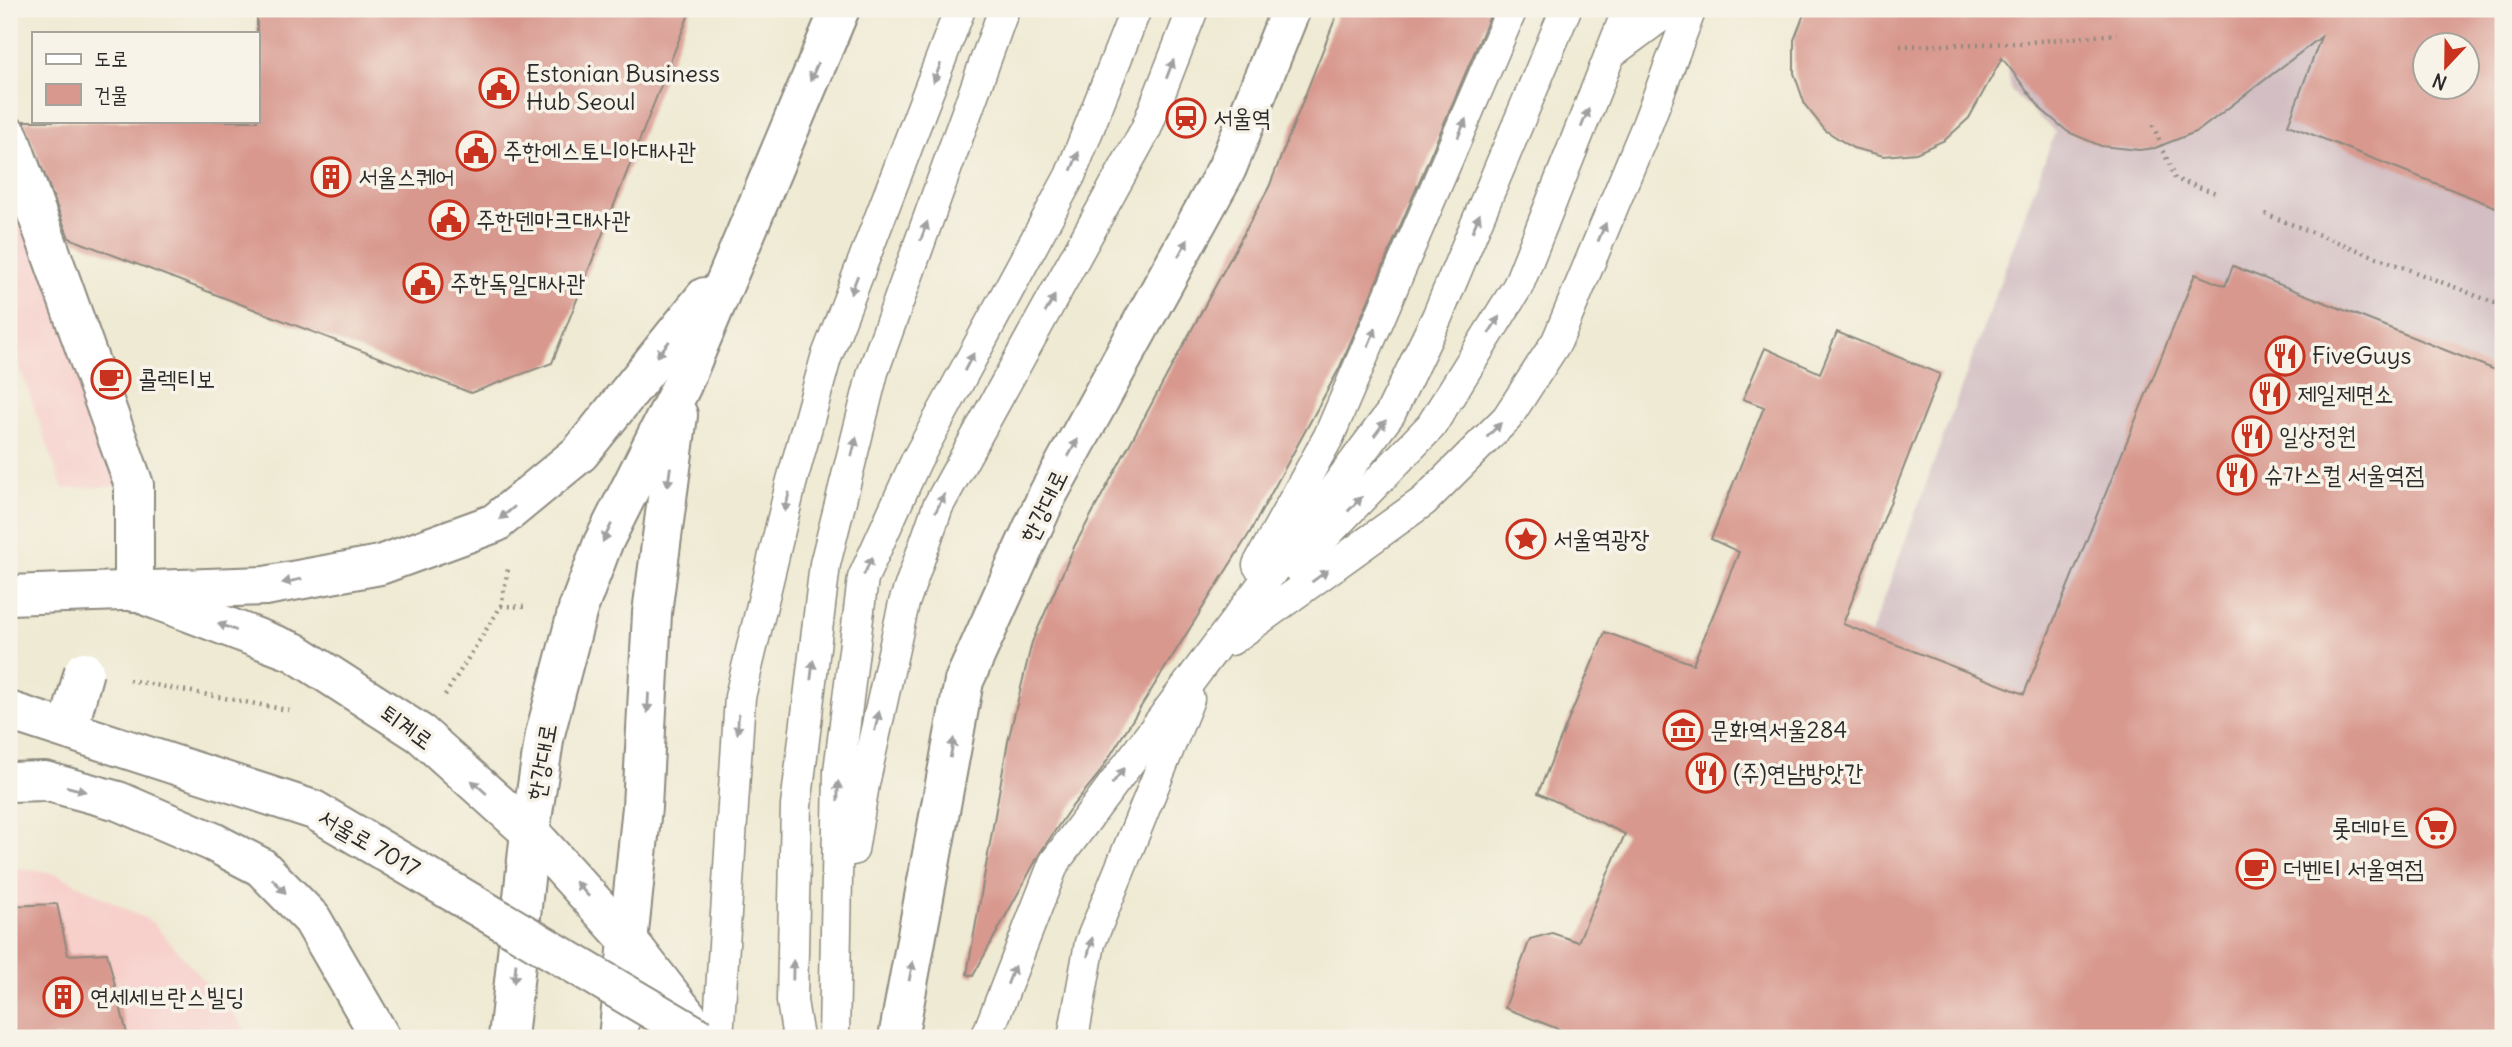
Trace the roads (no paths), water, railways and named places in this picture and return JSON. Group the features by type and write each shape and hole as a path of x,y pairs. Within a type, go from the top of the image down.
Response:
{"main road":[{"name":"한강대로","path":"508,1038 530,832 545,734 578,609 603,542 682,385 840,9"},
{"name":"한강대로","path":"898,1038 964,681 1048,494 1227,169 1291,9"},
{"path":"9,136 134,485 134,592 265,586 355,570 380,565 495,523 580,453 737,258"},
{"name":"한강대로","path":"618,1038 642,807 653,614 682,385"},
{"name":"퇴계로","path":"9,595 134,592 294,652 421,734 530,832 628,940 702,1038"},
{"path":"68,730 84,671"},
{"name":"서울로 7017","path":"9,712 314,810 702,1038"},
{"path":"9,782 45,781 118,801 213,842 261,867 312,919 381,1038"}],"lane":[{"path":"718,1038 740,697 791,484 826,358 960,9"},
{"path":"797,1038 792,1002 796,806 825,564 873,372 1004,9"},
{"path":"834,1038 839,771 863,578 916,461 1070,176 1136,9"},
{"path":"835,957 863,784 901,616 937,506 1146,129 1194,9"},
{"path":"1073,1038 1090,943 1205,659 1329,436 1513,9"},
{"path":"986,1038 1054,863 1390,414 1437,317 1566,9"},
{"path":"1205,659 1431,426 1518,286 1628,9"},
{"path":"1610,54 1671,9"},
{"path":"1205,659 1424,501 1507,418 1557,341 1647,125 1691,9"}],"place":[{"name":"Estonian Business Hub Seoul","path":"499,88"},
{"name":"서울역","path":"1186,118"},
{"name":"주한에스토니아대사관","path":"476,151"},
{"name":"서울스퀘어","path":"331,177"},
{"name":"주한덴마크대사관","path":"449,220"},
{"name":"주한독일대사관","path":"423,283"},
{"name":"FiveGuys","path":"2285,356"},
{"name":"콜렉티보","path":"111,379"},
{"name":"제일제면소","path":"2270,394"},
{"name":"일상정원","path":"2252,436"},
{"name":"슈가스컬 서울역점","path":"2237,475"},
{"name":"서울역광장","path":"1526,539"},
{"name":"문화역서울284","path":"1683,730"},
{"name":"(주)연남방앗간","path":"1706,773"},
{"name":"롯데마트","path":"2436,828"},
{"name":"더벤티 서울역점","path":"2256,869"},
{"name":"연세세브란스빌딩","path":"63,997"}]}
